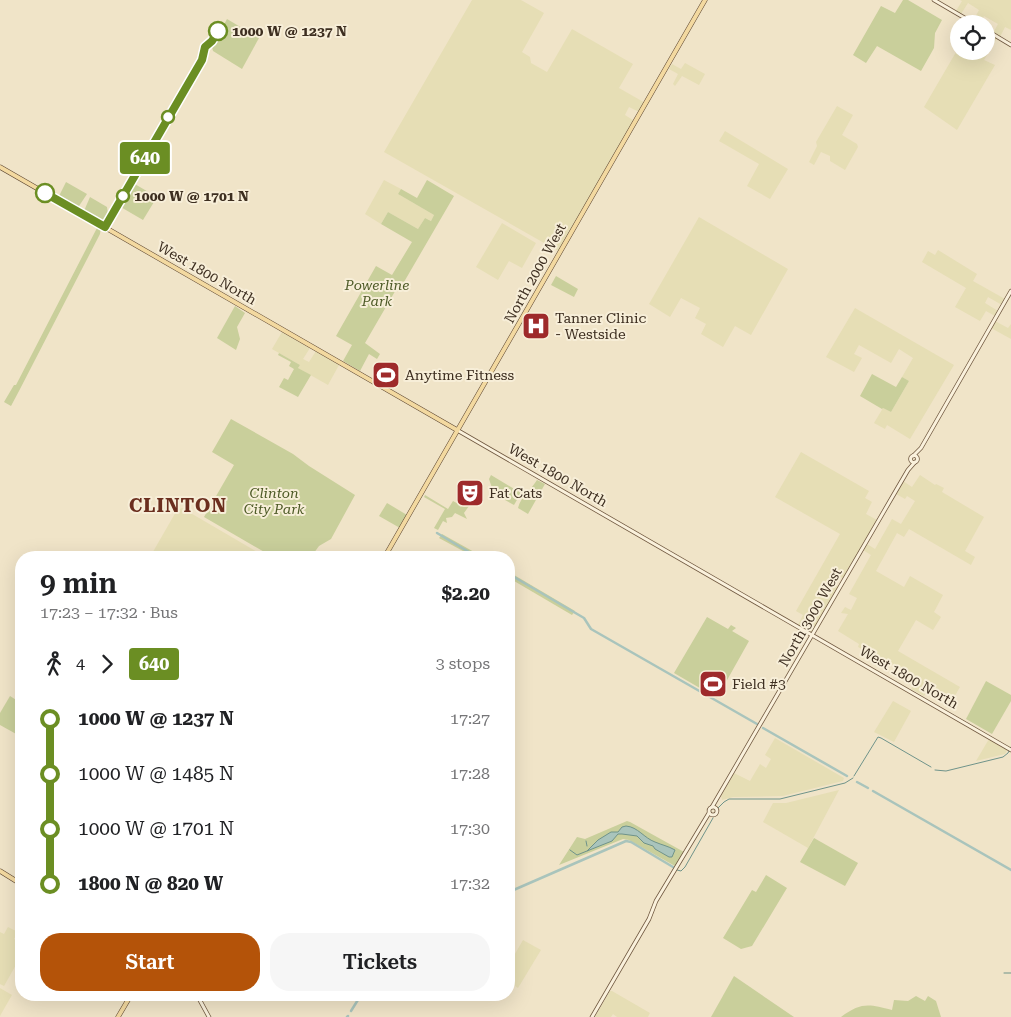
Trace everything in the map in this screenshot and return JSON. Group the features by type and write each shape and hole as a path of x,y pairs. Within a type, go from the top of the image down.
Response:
{"main road":[{"name":"North 2000 West","path":"388,551 704,0"},
{"path":"934,0 960,15"},
{"path":"995,35 1011,45"},
{"name":"West 1800 North","path":"0,167 1010,749"},
{"path":"913,461 918,458 921,448 1011,292"},
{"path":"913,461 913,456 921,448"},
{"path":"913,456 918,458"},
{"name":"North 3000 West","path":"710,814 709,809 714,808 913,461"},
{"path":"592,1017 648,920 656,901 710,814 716,814 714,808"},
{"path":"0,871 15,880"},
{"path":"118,1017 128,1001"},
{"path":"200,1001 209,1017"}],"shaded area":[{"path":"472,0 521,0 544,13 522,52 530,57 531,63 547,72 572,29 633,64 619,88 647,104 641,113 629,107 625,115 636,122 560,252 384,152"},
{"path":"960,0 1011,0 1011,30 1005,27 1000,37 995,34 998,24 995,22 995,15 976,15 979,10 968,3 961,14 956,11 962,1"},
{"path":"951,60 984,60 995,65 957,130 924,107"},
{"path":"685,63 705,74 699,85 682,76 675,86 673,84 678,74 669,69 672,64 681,69"},
{"path":"837,106 853,115 842,135 857,144 858,147 845,170 830,161 830,156 821,152 814,165 809,162 817,146 816,142"},
{"path":"725,131 788,169 770,199 747,186 759,164 719,141"},
{"path":"384,180 401,189 398,194 434,215 431,221 425,218 418,229 388,212 381,224 365,214"},
{"path":"699,217 788,269 751,335 735,326 723,347 701,334 706,324 695,318 700,308 681,298 670,317 649,304"},
{"path":"502,223 536,243 522,268 509,261 498,280 476,267"},
{"path":"938,250 977,274 973,281 1005,299 1002,305 988,297 985,303 998,311 995,316 986,311 980,321 955,307 966,288 922,262 928,251 935,255"},
{"path":"855,308 954,365 910,439 887,425 885,429 874,423 883,408 891,412 909,381 902,377 913,358 899,349 891,363 859,345 854,354 862,358 854,372 826,357"},
{"path":"995,321 1008,328 1011,324 1011,339 991,328"},
{"path":"282,332 310,348 303,359 309,362 316,351 339,365 328,385 298,368 300,365 272,349"},
{"path":"801,452 869,491 865,498 872,502 866,514 877,520 844,579 835,574 831,582 839,587 812,633 798,625 803,615 796,611 840,534 775,497"},
{"path":"920,475 935,485 944,488 942,492 984,517 965,551 975,557 971,565 909,529 904,537 897,533 876,571 904,587 910,576 943,595 934,612 941,617 933,630 916,620 898,651 960,687 953,699 930,686 924,696 911,689 917,678 874,654 875,651 868,647 866,651 858,647 859,644 838,631 848,614 841,613 845,607 851,610 857,598 849,594 871,555 863,550 867,544 875,549 892,519 901,524 915,501 907,496 905,499 896,494 903,481 912,487"},
{"path":"182,508 256,551 153,551 177,510"},
{"path":"893,701 911,711 894,742 874,732"},
{"path":"775,738 844,778 843,781 783,796 733,797 722,800 721,796 734,773 750,781 760,764 766,768 771,759 765,755"},
{"path":"989,739 1008,749 1005,754 976,761"},
{"path":"839,790 808,848 763,822 773,803 786,803"},
{"path":"8,927 15,930 15,967 4,986 0,984 0,932 4,934"},
{"path":"523,940 541,950 518,988 515,986 515,954"},
{"path":"0,988 12,995 0,1016"},
{"path":"610,991 650,1013 648,1017 617,1017 613,1014 611,1017 595,1017"}],"green space":[{"path":"903,0 908,0 942,20 935,33 934,48 921,71 877,46 866,63 853,55 881,6 895,13"},
{"path":"227,19 259,38 242,69 213,51 212,47"},
{"name":"Powerline Park","path":"427,180 454,196 404,282 401,281 365,343 380,354 377,359 369,354 360,371 343,361 352,345 336,336 376,266 392,275 412,242 381,224 388,212 418,229 425,218 431,221 434,215 398,194 401,189 417,198"},
{"path":"66,182 87,194 77,209 58,198"},
{"path":"133,183 157,197 143,220 119,206"},
{"path":"90,197 107,207 108,214 103,222 84,211"},
{"path":"98,226 101,228 100,234 11,406 4,402 14,385 16,385"},
{"path":"556,276 578,289 574,297 551,285"},
{"path":"235,306 245,313 237,327 240,339 236,350 217,338"},
{"path":"279,353 300,365 298,368 311,375 298,397 279,387 284,378 288,380 294,369 289,366 291,362 278,355"},
{"path":"872,374 896,387 902,377 909,381 891,412 860,396"},
{"name":"Clinton City Park","path":"231,419 293,454 355,495 331,539 319,546 315,551 263,551 204,517 234,465 212,452"},
{"path":"491,475 521,493 514,505 494,494 489,479"},
{"path":"537,480 545,484 528,514 518,508 521,500"},
{"path":"425,495 448,509 453,501 464,507 469,506 464,513 467,519 455,513 452,517 446,518 447,523 443,521 438,530 434,528 445,509 424,497"},
{"path":"387,503 407,515 400,528 379,516"},
{"path":"442,534 472,551 463,551 439,538"},
{"path":"515,576 575,611 572,615 515,582"},
{"path":"707,617 728,629 731,625 736,628 732,631 749,641 717,698 674,673"},
{"path":"986,681 1011,695 1011,701 992,734 966,719"},
{"path":"10,696 15,699 15,733 0,725 0,713"},
{"path":"627,821 684,852 675,866 629,840 623,839 559,865 577,837 585,839"},
{"path":"814,838 858,863 845,886 800,862"},
{"path":"766,875 787,888 752,946 741,949 723,938 752,890 756,892"},
{"path":"734,976 794,1017 711,1017"},
{"path":"916,996 925,1001 928,996 936,1001 941,1017 841,1017 854,1009 865,1006 877,1006 892,1010 894,1000 908,1001"}],"water":[{"path":"622,827 634,828 651,840 675,850 672,857 644,843 637,836 622,834 618,834 612,841 587,851 598,840 611,832 618,832"}],"waterway":[{"path":"437,533 467,551"},
{"path":"515,578 584,618 591,629 757,724"},
{"path":"763,728 847,776"},
{"path":"854,776 878,737 931,767"},
{"path":"935,770 946,771 1003,757 1011,747"},
{"path":"718,808 729,799 780,799 845,783 853,778"},
{"path":"857,782 868,788"},
{"path":"873,791 1011,870"},
{"path":"677,870 681,871 685,867 713,818"},
{"path":"586,841 587,846"},
{"path":"515,889 626,841 631,842 673,867"},
{"path":"570,850 577,855 587,851"},
{"path":"1004,973 1011,973"},
{"path":"351,1011 357,1001"}],"bus line":[{"name":"640","path":"45,193 105,227 202,60 205,47 208,46 218,31"}],"place":[{"name":"1000 W @ 1237 N","path":"218,31"},
{"name":"1000 W @ 1701 N","path":"123,196"},
{"name":"Tanner Clinic - Westside","path":"536,326"},
{"name":"Anytime Fitness","path":"386,375"},
{"name":"Fat Cats","path":"470,493"},
{"name":"Field #3","path":"713,684"}],"district":[{"name":"CLINTON","path":"178,505"}]}
